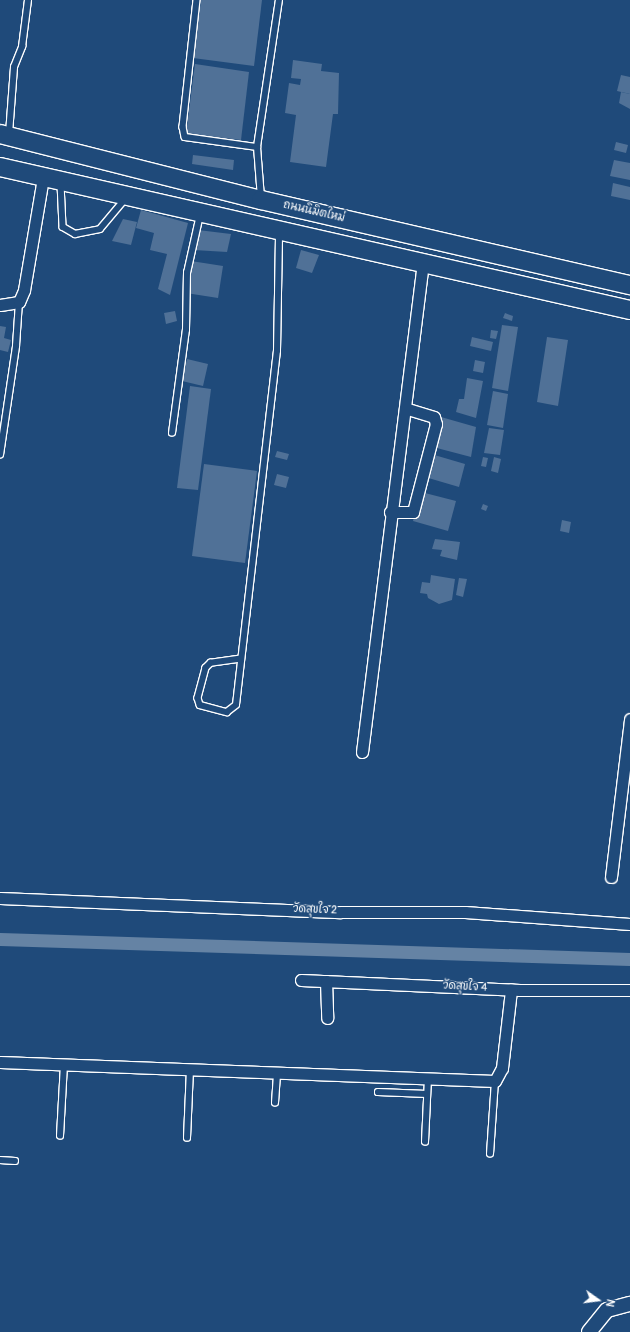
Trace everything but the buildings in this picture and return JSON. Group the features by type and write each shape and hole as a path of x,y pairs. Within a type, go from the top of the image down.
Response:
{"main road":[{"name":"ถนนนิมิตใหม่","path":"5,135 261,200 630,285"},
{"path":"0,167 128,197 279,229 630,310"}],"street":[{"path":"0,305 18,302 43,178"},
{"path":"362,752 390,512 405,408 423,262"},
{"path":"390,512 413,512 436,424 434,417 405,408"},
{"path":"611,877 630,719"},
{"name":"วัดสุขใจ 2","path":"0,898 341,912 465,912 630,924"},
{"name":"วัดสุขใจ 4","path":"301,980 510,990 630,990"},
{"path":"326,981 327,1018"},
{"path":"0,1062 494,1081 502,1068 510,990"},
{"path":"589,1332 608,1310 630,1304"}],"lane":[{"path":"5,135 14,67 22,47 28,0"},
{"path":"197,0 183,127 185,137 256,147"},
{"path":"261,200 256,147 279,0"},
{"path":"61,182 63,227 75,234 100,229 128,197"},
{"path":"172,433 186,330 187,273 200,213"},
{"path":"241,659 211,663 206,668 198,698 200,705 206,709 233,710 236,705 277,351 279,229"},
{"path":"0,455 16,346 18,302"},
{"path":"60,1136 64,1064"},
{"path":"187,1138 190,1070"},
{"path":"275,1103 277,1072"},
{"path":"425,1142 428,1078"},
{"path":"490,1154 494,1081"},
{"path":"378,1092 427,1094"},
{"path":"0,1160 15,1161"}],"waterway":[{"path":"0,939 630,959"}]}
